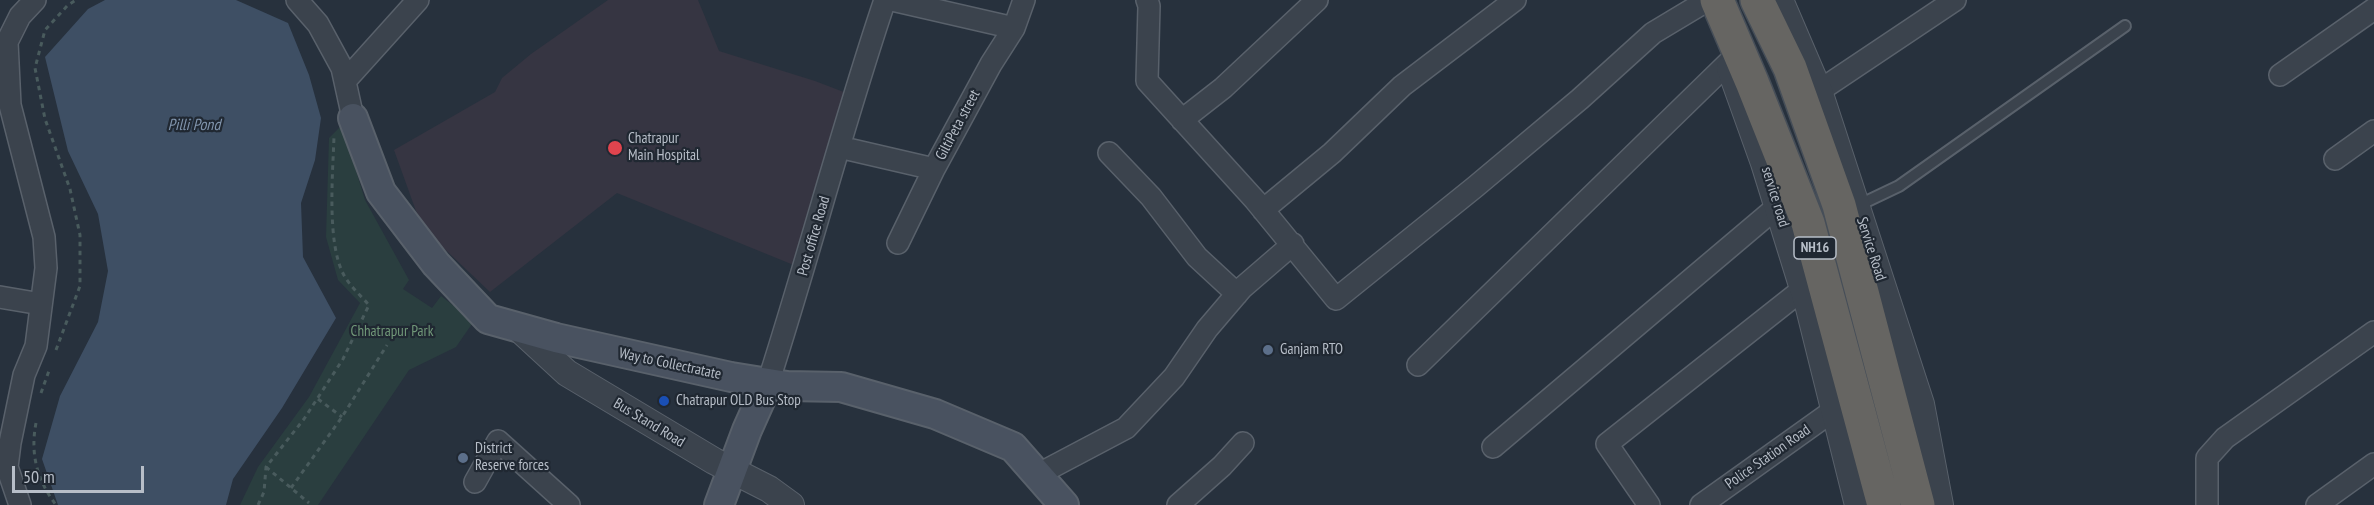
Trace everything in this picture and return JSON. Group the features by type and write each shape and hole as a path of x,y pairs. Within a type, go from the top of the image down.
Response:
{"highway":[{"name":"NH16","path":"1756,0 1790,68 1839,205 1918,505"},
{"name":"NH16","path":"1707,1 1752,82 1808,222 1884,505"}],"main road":[{"name":"Way to Collectratate","path":"344,126 381,192 436,264 488,319 637,357 768,383 787,386 841,387 935,414 1013,447 1064,505"},
{"name":"Post office Road","path":"719,505 768,383"}],"street":[{"path":"20,505 7,467 24,375 36,346 46,268 44,237 10,105 3,41 20,16 35,0"},
{"path":"297,0 318,24 342,68 345,81 344,126"},
{"path":"345,81 418,0"},
{"name":"Post office Road","path":"768,383 795,301 854,93 885,0"},
{"path":"892,0 1014,28"},
{"name":"GiltiPeta street","path":"838,147 934,169 991,64 1014,28 1023,0"},
{"path":"1148,0 1147,81 1293,244 1336,299 1493,172 1653,33 1707,1"},
{"path":"1182,120 1223,88 1317,0"},
{"path":"1263,210 1332,153 1402,86 1515,0"},
{"name":"Service Road","path":"1780,0 1819,91 1921,404 1940,505"},
{"path":"1819,91 1955,0"},
{"name":"service road","path":"1707,1 1778,206 1803,289 1858,505"},
{"path":"2280,75 2374,9"},
{"path":"1418,365 1728,63"},
{"path":"2335,159 2374,131"},
{"path":"1109,153 1151,197 1197,257 1237,294"},
{"path":"898,243 934,169"},
{"path":"1493,447 1778,206"},
{"path":"1037,475 1126,428 1174,377 1207,329 1237,294 1293,244"},
{"path":"1649,505 1607,444 1803,289"},
{"path":"0,297 41,304"},
{"name":"Bus Stand Road","path":"517,327 567,373 714,461 769,489 791,505"},
{"path":"2207,505 2207,458 2225,438 2374,332"},
{"name":"Police Station Road","path":"1701,505 1834,410"},
{"path":"475,482 498,441 569,505"},
{"path":"1178,505 1222,466 1243,443"},
{"path":"2317,505 2374,464"}],"lane":[{"path":"1857,206 1899,186 2125,26"}],"path":[{"path":"258,505 264,492 266,467 318,399 343,359 369,306 345,277 335,251 333,191 344,126"},
{"path":"291,488 342,417 387,345"},
{"path":"318,399 342,417"},
{"path":"266,467 309,503"}],"shaded area":[{"name":"Chatrapur Main Hospital","path":"608,0 698,0 719,51 849,94 796,266 617,193 490,292 431,236 416,211 394,150 495,92 502,78 531,54"}],"green space":[{"name":"Chhatrapur Park","path":"342,125 365,200 409,280 403,289 432,308 441,296 474,321 456,347 409,370 318,505 240,505 258,467 309,397 360,303 338,280 326,237 329,138"}],"water":[{"name":"Pilli Pond","path":"105,0 236,0 288,23 309,75 321,118 315,160 301,203 303,257 336,318 282,408 233,479 226,505 58,505 42,459 60,396 98,322 108,271 98,214 68,151 45,57 88,9"}],"place":[{"name":"Chatrapur Main Hospital","path":"615,148"},
{"name":"Ganjam RTO","path":"1268,350"},
{"name":"Chatrapur OLD Bus Stop","path":"664,401"},
{"name":"District Reserve forces","path":"463,458"}]}
